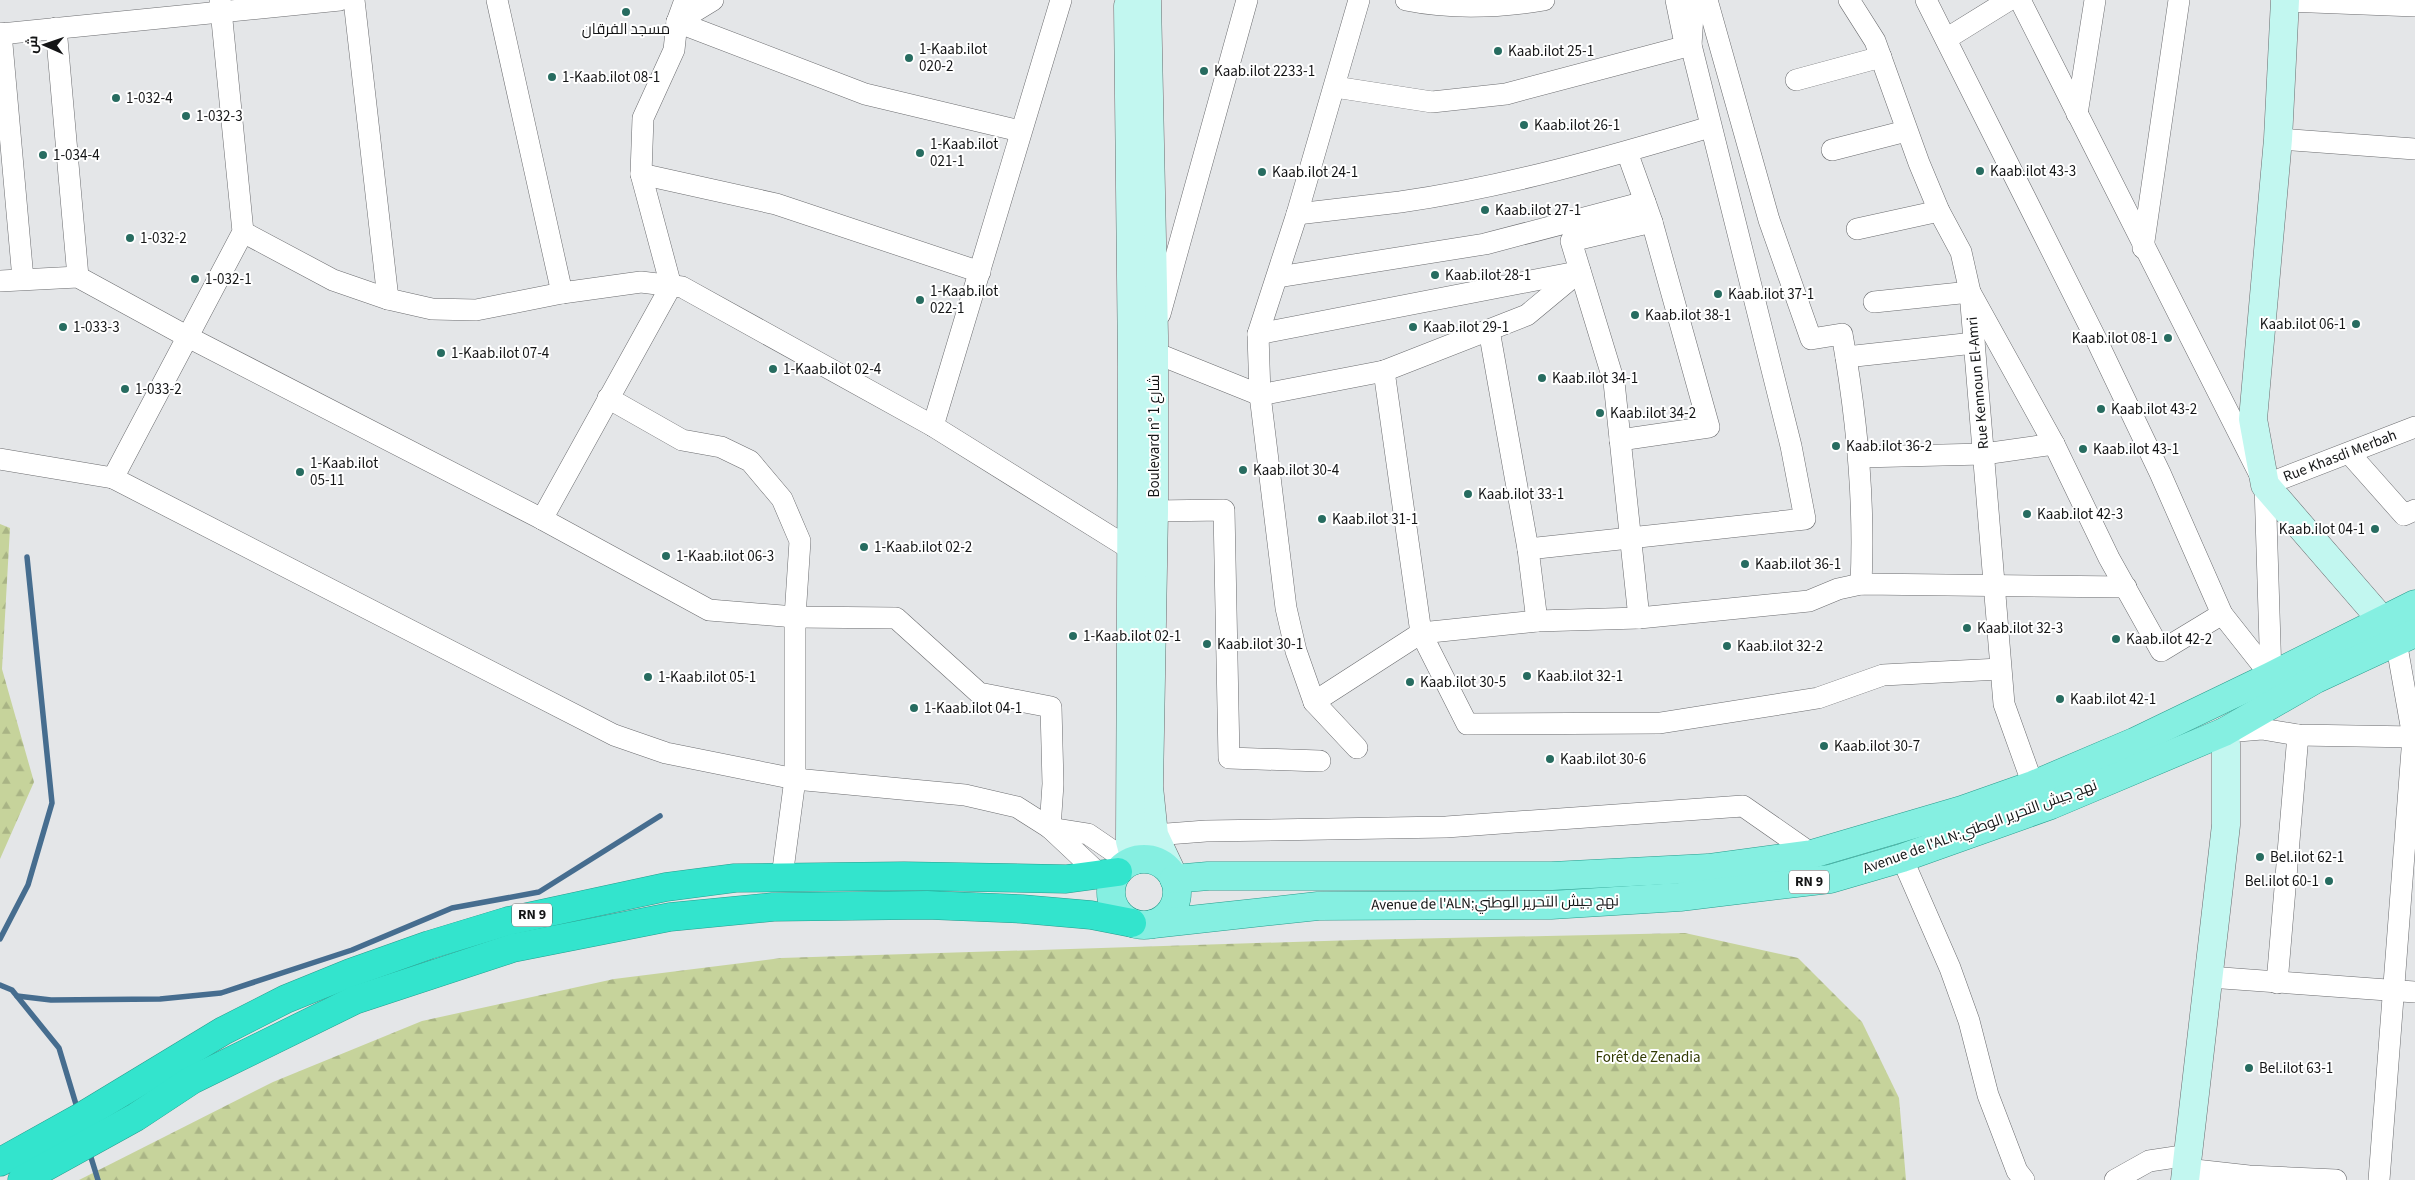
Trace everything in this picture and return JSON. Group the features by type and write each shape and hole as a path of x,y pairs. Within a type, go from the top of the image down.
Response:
{"highway":[{"name":"RN 9","path":"0,1162 81,1118 223,1032 286,999 429,944 508,921 596,900 666,887 735,878 1066,879 1118,870"},
{"name":"RN 9","path":"22,1180 136,1117 192,1080 355,1000 513,948 670,917 773,907 927,905 1022,909 1091,915 1143,924"}],"main road":[{"name":"Boulevard n° شارع 1","path":"1118,870 1130,842 1132,550 1128,0"},
{"name":"Boulevard n° شارع 1","path":"1147,0 1154,344 1154,511 1149,787 1154,835 1172,874"},
{"path":"2285,0 2278,139 2253,418 2265,485 2397,631"},
{"path":"1172,874 1208,876 1562,875 1708,868 1812,854 1962,810 2033,785 2134,742 2271,676 2397,631 2415,604"},
{"name":"Avenue de l'ALN;نهج جيش التحرير الوطني","path":"1143,924 1318,906 1551,905 1680,897 1830,879 1902,858 2051,805 2224,732 2397,631"},
{"path":"2186,1168 2226,825 2226,744 2224,732"},
{"path":"1150,859 1161,862 1172,874 1177,890 1174,906 1163,920 1143,924 1116,910 1111,891 1118,870 1150,859"}],"street":[{"path":"23,280 0,34 220,6 340,0"},
{"path":"354,0 388,299"},
{"path":"497,0 562,293"},
{"path":"542,519 671,286 642,174 643,118 674,50 678,22 686,0"},
{"path":"678,22 713,0"},
{"path":"933,426 980,272 1020,131 1061,0"},
{"path":"1247,0 1154,344 1260,395 1384,371 1527,315 1580,271"},
{"path":"1346,0 1350,30"},
{"path":"1357,748 1314,702 1296,651 1286,608 1260,395 1258,334 1278,277 1359,0"},
{"path":"1406,0 1510,5 1544,0"},
{"path":"1528,549 1805,519 1791,446 1676,0"},
{"path":"1688,45 1694,0"},
{"path":"1707,0 1769,220 1812,339 1842,334 1860,457 1864,526 1862,584"},
{"name":"Rue Kennoun El-Amri","path":"1849,0 1875,41 1906,131 1939,211 1961,252 1970,292 2004,704 2033,785"},
{"path":"1926,0 2151,455 2222,614 2271,676"},
{"path":"1946,39 2009,0"},
{"path":"2020,0 2265,485 2271,676"},
{"path":"2078,114 2095,0"},
{"path":"2144,248 2179,0"},
{"path":"2285,0 2415,6"},
{"path":"113,478 243,232 220,6"},
{"path":"678,22 865,94 1020,131"},
{"path":"56,28 78,277"},
{"path":"1335,86 1432,102 1497,95 1688,45"},
{"path":"1796,80 1881,57"},
{"path":"1297,214 1401,202 1481,187 1627,152 1710,127"},
{"path":"1832,150 1906,131"},
{"path":"2278,139 2415,149"},
{"path":"1620,440 1709,427 1652,222 1627,152"},
{"path":"642,174 776,204 980,272"},
{"path":"1278,277 1485,244 1645,202"},
{"path":"1857,229 1939,211"},
{"path":"1639,618 1614,382 1572,241 1652,222"},
{"path":"243,232 333,280 388,299 432,308 476,310 562,293 640,282 682,287 933,426 1132,550"},
{"path":"1258,334 1580,271"},
{"path":"0,281 78,277 542,519 709,610 795,618 896,618 979,693 1052,706 1053,784 1050,828"},
{"path":"1874,302 1970,292 2054,444 2109,558 2161,651 2222,614"},
{"path":"1489,330 1528,549 1537,621"},
{"path":"1846,357 1974,343"},
{"path":"1384,371 1421,633 1467,724 1660,723 1818,698 1883,675 2000,669"},
{"path":"608,398 682,440 720,447 750,461 782,499 800,541 795,618 795,779 782,877"},
{"name":"Rue Khasdi Merbah","path":"2265,485 2415,427"},
{"path":"1860,457 1984,454 2054,444"},
{"path":"2349,454 2404,515 2415,510"},
{"path":"0,459 113,478 614,735 666,754 795,779 965,794 1017,807 1118,870"},
{"path":"1154,511 1224,510 1229,758 1320,761"},
{"path":"1314,702 1421,633 1537,621 1639,618 1809,601 1838,589 1862,584 1994,584 2126,588"},
{"path":"2379,1180 2405,990 2414,737 2397,631"},
{"path":"2224,732 2262,729 2298,735 2414,737"},
{"path":"2277,983 2298,735"},
{"path":"1154,835 1206,831 1446,827 1743,806 1812,854"},
{"path":"1050,828 1088,834 1118,870"},
{"path":"1902,858 1950,968 1969,1021 1988,1095 2017,1171 2024,1180"},
{"path":"2209,977 2405,990"},
{"path":"2115,1180 2149,1161 2249,1176 2336,1180"}],"green space":[{"path":"0,524 10,528 2,669 34,782 0,859"},
{"name":"Forêt de Zenadia","path":"1685,933 1798,958 1862,1022 1899,1098 1906,1180 79,1180 273,1082 422,1021 614,979 781,958 1355,940"}],"waterway":[{"path":"0,939 28,885 52,803 27,557"},
{"path":"17,996 51,1000 160,999 221,993 352,950 452,908 539,892 660,816"},
{"path":"0,985 12,990 59,1048 78,1111"},
{"path":"89,1151 98,1180"}],"place":[{"name":"مسجد الفرقان","path":"626,12"},
{"name":"Kaab.ilot 25-1","path":"1498,51"},
{"name":"1-Kaab.ilot 020-2","path":"909,58"},
{"name":"Kaab.ilot 2233-1","path":"1204,71"},
{"name":"1-Kaab.ilot 08-1","path":"552,77"},
{"name":"1-032-4","path":"116,98"},
{"name":"1-032-3","path":"186,116"},
{"name":"Kaab.ilot 26-1","path":"1524,125"},
{"name":"1-Kaab.ilot 021-1","path":"920,153"},
{"name":"1-034-4","path":"43,155"},
{"name":"Kaab.ilot 43-3","path":"1980,171"},
{"name":"Kaab.ilot 24-1","path":"1262,172"},
{"name":"Kaab.ilot 27-1","path":"1485,210"},
{"name":"1-032-2","path":"130,238"},
{"name":"Kaab.ilot 28-1","path":"1435,275"},
{"name":"1-032-1","path":"195,279"},
{"name":"Kaab.ilot 37-1","path":"1718,294"},
{"name":"1-Kaab.ilot 022-1","path":"920,300"},
{"name":"Kaab.ilot 38-1","path":"1635,315"},
{"name":"Kaab.ilot 06-1","path":"2356,324"},
{"name":"1-033-3","path":"63,327"},
{"name":"Kaab.ilot 29-1","path":"1413,327"},
{"name":"Kaab.ilot 08-1","path":"2168,338"},
{"name":"1-Kaab.ilot 07-4","path":"441,353"},
{"name":"1-Kaab.ilot 02-4","path":"773,369"},
{"name":"Kaab.ilot 34-1","path":"1542,378"},
{"name":"1-033-2","path":"125,389"},
{"name":"Kaab.ilot 43-2","path":"2101,409"},
{"name":"Kaab.ilot 34-2","path":"1600,413"},
{"name":"Kaab.ilot 36-2","path":"1836,446"},
{"name":"Kaab.ilot 43-1","path":"2083,449"},
{"name":"Kaab.ilot 30-4","path":"1243,470"},
{"name":"1-Kaab.ilot 05-11","path":"300,472"},
{"name":"Kaab.ilot 33-1","path":"1468,494"},
{"name":"Kaab.ilot 42-3","path":"2027,514"},
{"name":"Kaab.ilot 31-1","path":"1322,519"},
{"name":"Kaab.ilot 04-1","path":"2375,529"},
{"name":"1-Kaab.ilot 02-2","path":"864,547"},
{"name":"1-Kaab.ilot 06-3","path":"666,556"},
{"name":"Kaab.ilot 36-1","path":"1745,564"},
{"name":"Kaab.ilot 32-3","path":"1967,628"},
{"name":"1-Kaab.ilot 02-1","path":"1073,636"},
{"name":"Kaab.ilot 42-2","path":"2116,639"},
{"name":"Kaab.ilot 30-1","path":"1207,644"},
{"name":"Kaab.ilot 32-2","path":"1727,646"},
{"name":"Kaab.ilot 32-1","path":"1527,676"},
{"name":"1-Kaab.ilot 05-1","path":"648,677"},
{"name":"Kaab.ilot 30-5","path":"1410,682"},
{"name":"Kaab.ilot 42-1","path":"2060,699"},
{"name":"1-Kaab.ilot 04-1","path":"914,708"},
{"name":"Kaab.ilot 30-7","path":"1824,746"},
{"name":"Kaab.ilot 30-6","path":"1550,759"},
{"name":"Bel.ilot 62-1","path":"2260,857"},
{"name":"Bel.ilot 60-1","path":"2329,881"},
{"name":"Bel.ilot 63-1","path":"2249,1068"}]}
